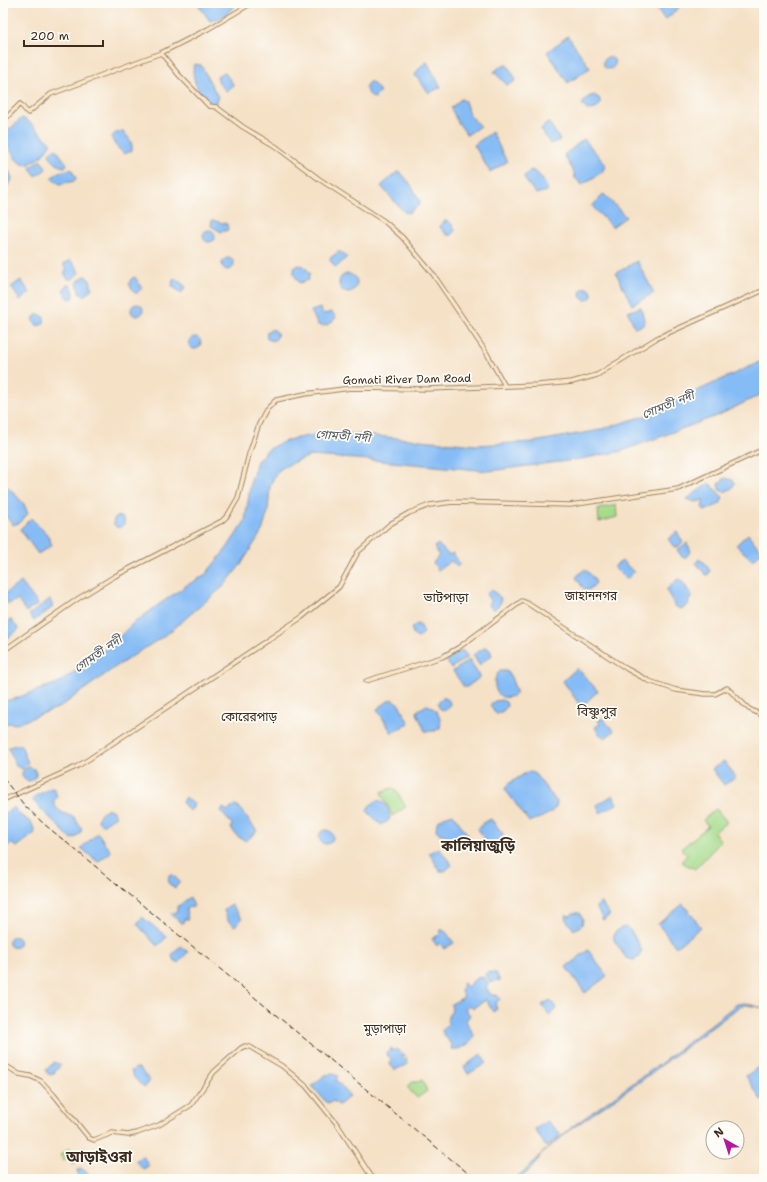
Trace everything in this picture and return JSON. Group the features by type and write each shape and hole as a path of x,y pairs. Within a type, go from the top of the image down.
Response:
{"street":[{"path":"3,121 20,104 28,114 51,94 161,53 208,29 252,3"},
{"path":"161,53 178,74 209,106 216,107 242,127 275,146 319,179 384,221 402,237 433,274 486,352 505,386"},
{"name":"Gomati River Dam Road","path":"3,651 79,598 115,576 222,520 228,515 238,498 249,454 259,424 267,409 274,401 305,394 351,388 427,389 505,386 558,383 598,375 657,338 764,290"},
{"path":"3,800 76,767 302,617 340,587 358,552 390,524 409,513 430,505 453,502 570,505 678,489 764,449"},
{"path":"366,680 442,657 458,648 522,601 649,681 676,690 705,694 715,694 727,688 749,708 764,716"},
{"path":"3,1064 19,1074 30,1076 41,1081 54,1094 89,1138 94,1140 112,1133 128,1135 137,1133 159,1125 191,1106 214,1072 241,1048 245,1046 250,1047 282,1066 306,1086 337,1124 373,1179"}],"green space":[{"path":"616,505 617,517 599,522 598,509"},
{"path":"392,788 396,790 406,807 392,816 381,792"},
{"path":"716,809 727,822 714,832 721,841 695,869 681,862 687,855 681,849 708,826 703,820"},
{"path":"422,1080 427,1091 417,1098 407,1087 413,1082"},
{"path":"68,1149 71,1150 76,1158 75,1162 71,1164 67,1159 64,1161 60,1155"}],"water":[{"path":"197,3 232,3 234,7 223,17 210,21"},
{"path":"653,3 681,3 682,5 665,20"},
{"path":"568,36 590,68 568,83 547,52"},
{"path":"609,57 613,59 615,63 613,67 609,69 605,67 603,63 605,59"},
{"path":"427,62 441,87 429,93 415,75 420,67"},
{"path":"194,64 201,65 218,97 216,102 212,105 204,98 197,87 193,75"},
{"path":"507,65 516,79 514,82 507,85 494,72 501,66"},
{"path":"225,73 233,84 232,87 226,91 219,83 217,76"},
{"path":"369,82 372,82 379,90 380,93 375,98 369,94 365,87"},
{"path":"594,95 599,98 601,104 596,109 587,110 582,104 588,97"},
{"path":"461,99 465,101 469,114 480,126 467,135 457,121 451,108"},
{"path":"22,118 28,121 51,143 41,157 28,165 16,160 7,145 3,142 3,135"},
{"path":"549,122 560,140 550,144 541,129"},
{"path":"122,131 130,140 132,145 132,151 124,154 115,145 111,137"},
{"path":"492,132 507,162 490,172 474,145"},
{"path":"584,139 606,165 602,172 582,185 575,178 574,172 564,155"},
{"path":"56,149 67,164 65,167 57,164 51,158 49,153"},
{"path":"40,160 46,167 45,170 36,176 30,168"},
{"path":"3,165 10,172 12,180 3,192"},
{"path":"71,169 76,178 75,181 60,184 51,178 59,172"},
{"path":"531,170 539,175 543,180 548,189 546,191 536,194 525,180 524,176"},
{"path":"397,172 400,172 409,182 420,201 420,204 408,213 404,212 381,186"},
{"path":"604,194 626,217 612,227 592,206"},
{"path":"212,220 227,224 228,230 221,232 211,226"},
{"path":"445,221 450,223 455,230 452,235 447,235 439,226"},
{"path":"207,230 211,230 215,236 211,242 207,242 203,238 203,234"},
{"path":"338,252 341,252 347,257 336,268 329,259"},
{"path":"226,258 230,258 234,264 230,270 226,270 222,266 222,262"},
{"path":"70,260 76,266 79,273 73,279 68,279 64,273 67,270 63,265"},
{"path":"637,261 654,293 632,305 616,273"},
{"path":"299,265 304,266 310,273 308,280 299,283 294,274 294,268"},
{"path":"344,274 352,274 357,279 355,290 352,292 344,292 339,287 339,279"},
{"path":"86,276 90,280 92,288 85,296 80,294 77,283 81,278"},
{"path":"135,277 142,288 136,294 129,284 131,279"},
{"path":"175,278 185,286 181,293 172,286"},
{"path":"21,280 30,293 20,300 11,287"},
{"path":"67,285 70,285 73,289 74,297 72,299 68,298 63,290"},
{"path":"586,288 590,290 592,294 590,298 586,300 582,298 580,294 582,290"},
{"path":"135,304 139,304 143,310 139,316 135,316 131,312 131,308"},
{"path":"641,307 645,324 635,328 628,312"},
{"path":"320,308 323,314 332,312 336,317 331,323 320,326 318,325 311,311"},
{"path":"39,314 43,316 45,320 43,324 39,326 35,324 33,320 35,316"},
{"path":"272,329 276,331 278,335 276,339 272,341 268,339 266,335 268,331"},
{"path":"193,337 197,337 201,343 197,349 193,349 189,345 189,341"},
{"name":"গোমতী নদী","path":"764,360 764,393 719,415 622,451 575,460 489,471 310,456 294,462 280,469 274,477 270,486 268,512 262,531 242,563 224,586 167,634 114,668 60,707 16,724 9,723 3,725 3,701 14,699 60,682 109,647 131,625 158,605 187,585 204,576 227,548 245,521 251,481 257,461 267,450 278,444 292,439 330,432 476,445 533,442 595,431 658,412 673,402"},
{"path":"725,478 733,480 735,483 731,489 724,492 719,489 718,484"},
{"path":"709,483 723,497 720,504 705,511 702,507 704,500 695,502 687,499"},
{"path":"7,486 24,504 28,514 19,523 13,525 3,513 3,488"},
{"path":"119,516 123,518 125,522 123,526 119,528 115,526 113,522 115,518"},
{"path":"31,518 47,534 52,545 38,554 20,529"},
{"path":"677,532 683,542 678,547 674,547 668,539"},
{"path":"748,534 762,552 752,560 736,545"},
{"path":"687,543 691,551 685,558 682,557 677,550"},
{"path":"438,544 449,555 453,553 460,564 457,567 451,561 438,570 433,563 439,555 434,547"},
{"path":"699,559 705,563 710,571 708,575 705,574 696,563"},
{"path":"622,561 634,572 627,579 613,567"},
{"path":"585,569 593,577 596,583 589,590 583,588 576,577"},
{"path":"678,579 682,581 692,596 688,605 681,609 676,607 666,590"},
{"path":"21,582 38,604 26,612 18,600 8,604 3,595"},
{"path":"491,589 501,598 500,604 494,610 489,606 490,600 486,594"},
{"path":"50,599 53,607 34,621 29,615"},
{"path":"10,619 19,629 3,642 3,626"},
{"path":"417,624 421,626 424,633 419,638 414,636 411,628"},
{"path":"486,647 490,650 492,655 479,665 473,655"},
{"path":"462,650 468,657 451,668 446,660"},
{"path":"469,660 480,677 467,687 464,687 453,671"},
{"path":"577,668 598,691 581,707 563,681"},
{"path":"500,671 507,671 511,677 516,694 509,697 504,697 499,695 496,691 495,680"},
{"path":"444,698 448,700 450,704 448,708 444,710 440,708 438,704 440,700"},
{"path":"391,699 399,704 409,723 392,733 377,709"},
{"path":"501,700 506,702 507,706 503,711 496,714 490,705 495,701"},
{"path":"427,705 435,710 439,717 441,724 440,728 435,731 425,731 417,713 418,710"},
{"path":"602,718 614,731 605,738 598,733 595,727 600,724 598,720"},
{"path":"21,745 28,763 22,769 16,766 8,747"},
{"path":"724,761 736,777 724,785 712,769"},
{"path":"29,767 34,769 36,774 34,779 29,781 24,779 22,774 24,769"},
{"path":"529,771 535,774 557,802 554,810 550,813 529,822 505,789 508,784"},
{"path":"51,788 55,789 57,797 53,802 57,808 74,817 82,830 77,837 71,839 33,801 34,797"},
{"path":"613,795 617,804 600,813 597,805"},
{"path":"185,797 194,804 192,809 189,811 182,802"},
{"path":"378,800 385,804 390,818 381,825 367,811 369,806"},
{"path":"234,806 238,806 257,831 246,841 237,836 231,828 232,824 221,812 223,808 228,811"},
{"path":"14,807 20,815 32,823 35,833 17,847 12,844 3,847 3,814"},
{"path":"108,809 112,810 116,816 102,825 98,821 98,817"},
{"path":"453,814 468,835 467,841 464,845 454,844 444,834 440,834 436,830 437,822 444,817"},
{"path":"491,819 504,835 493,844 489,845 478,829 483,823"},
{"path":"326,830 331,832 333,837 331,842 326,844 321,842 319,837 321,832"},
{"path":"98,833 111,852 98,862 81,848"},
{"path":"439,848 452,865 445,871 440,871 429,853"},
{"path":"169,875 173,875 180,882 175,888 168,883"},
{"path":"190,897 194,906 186,909 188,919 184,919 183,923 181,923 171,914 177,911 177,907"},
{"path":"601,902 610,915 603,920 596,907"},
{"path":"683,904 701,927 676,947 658,924"},
{"path":"232,905 242,919 235,926 228,921 224,910"},
{"path":"573,913 580,913 583,920 582,925 574,930 567,921 566,915 570,916"},
{"path":"142,917 167,937 157,946 137,924"},
{"path":"626,927 631,931 642,950 638,958 634,960 626,958 614,940 614,933 621,928"},
{"path":"441,929 446,932 454,943 444,949 440,943 437,946 432,939 440,935"},
{"path":"14,936 18,938 20,942 18,946 14,948 10,946 8,942 10,938"},
{"path":"180,946 188,952 178,963 173,959 172,955"},
{"path":"588,950 607,976 585,993 566,967"},
{"path":"489,972 496,973 500,981 497,980 491,983 485,974"},
{"path":"477,977 484,977 489,984 486,987 491,995 497,995 500,999 495,1004 497,1009 493,1012 486,1000 473,1008 470,1005 465,1009 470,1015 466,1021 475,1037 470,1042 458,1049 451,1049 452,1046 442,1030 448,1024 448,1016 452,1011 451,1004 464,997 461,992 463,982 467,987"},
{"path":"550,1000 557,1009 549,1015 542,1005"},
{"path":"744,1003 764,1008 746,1005 739,1007 638,1083 574,1127 542,1153 573,1126 664,1061 737,1004"},
{"path":"391,1048 392,1051 396,1049 405,1056 402,1056 403,1059 407,1058 406,1060 408,1064 395,1070 389,1063 392,1060 386,1054"},
{"path":"481,1054 487,1063 468,1074 464,1067"},
{"path":"54,1062 61,1065 52,1075 48,1074 46,1070"},
{"path":"764,1063 764,1098 761,1100 746,1076"},
{"path":"139,1068 150,1081 145,1087 138,1082 131,1071"},
{"path":"333,1074 338,1076 336,1080 350,1096 339,1105 333,1101 327,1103 312,1086 325,1075"},
{"path":"547,1121 560,1133 558,1138 546,1147 535,1129"},
{"path":"540,1155 530,1170 522,1176 514,1179 531,1166"},
{"path":"143,1156 149,1166 143,1169 135,1161"},
{"path":"82,1169 90,1175 90,1179 79,1179 77,1170"}],"railway":[{"path":"3,778 25,806 44,824 475,1179"}],"district":[{"name":"জাহাননগর","path":"591,596"},
{"name":"ভাটপাড়া","path":"446,597"},
{"name":"বিষ্ণুপুর","path":"597,711"},
{"name":"কোরেরপাড়","path":"249,717"},
{"name":"কালিয়াজুড়ি","path":"478,846"},
{"name":"মুড়াপাড়া","path":"385,1029"},
{"name":"আড়াইওরা","path":"99,1157"}]}
